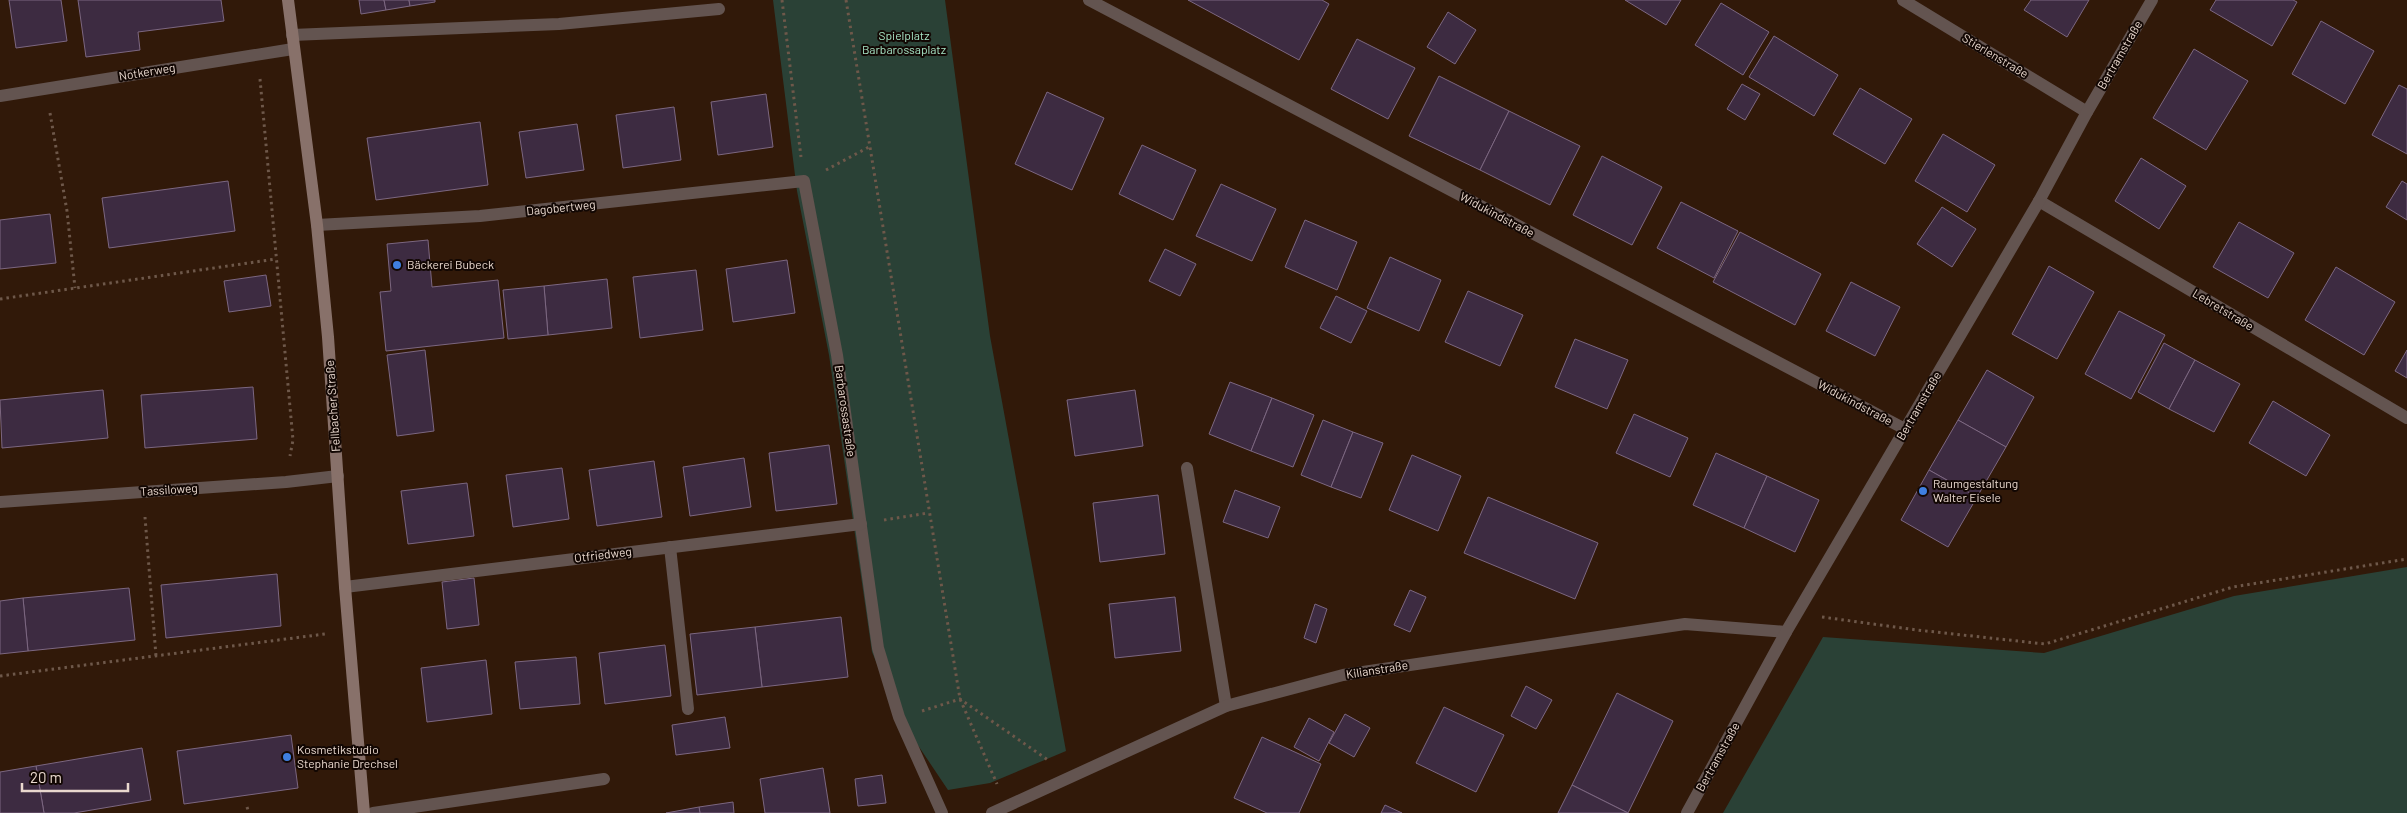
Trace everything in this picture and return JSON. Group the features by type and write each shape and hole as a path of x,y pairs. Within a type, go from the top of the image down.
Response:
{"street":[{"name":"Fellbacher Straße","path":"288,0 317,225 364,813"},
{"name":"Widukindstraße","path":"1089,0 1905,429"},
{"name":"Stierlenstraße","path":"1903,0 2087,112"},
{"name":"Bertramstraße","path":"1687,813 1786,632 2039,201 2087,112 2152,0"},
{"path":"292,35 558,24 719,9"},
{"name":"Notkerweg","path":"0,96 262,52 294,49"},
{"name":"Dagobertweg","path":"317,225 480,216 804,181"},
{"name":"Barbarossastraße","path":"804,181 837,355 878,648 899,717 942,813"},
{"name":"Lebretstraße","path":"2039,201 2407,418"},
{"path":"1187,468 1226,706"},
{"name":"Tassiloweg","path":"0,502 286,482 338,476"},
{"name":"Otfriedweg","path":"345,587 861,524"},
{"path":"670,547 688,709"},
{"name":"Kilianstraße","path":"992,813 1226,706 1343,675 1685,624 1786,632"},
{"path":"373,813 604,779"}],"path":[{"path":"782,0 804,181 869,147"},
{"path":"846,0 928,513 960,699 1007,805"},
{"path":"250,80 260,79 293,440 286,482"},
{"path":"49,104 67,211 75,288"},
{"path":"0,299 276,259"},
{"path":"143,492 156,656"},
{"path":"861,524 928,513"},
{"path":"1797,613 1916,630 2045,644 2233,587 2407,559"},
{"path":"0,676 348,631"},
{"path":"899,717 960,699"},
{"path":"960,699 1071,776"},
{"path":"247,807 249,813"}],"green space":[{"name":"Spielplatz Barbarossaplatz","path":"773,0 945,0 990,336 1066,751 990,783 948,790 899,717 872,652 829,355 797,191"},
{"path":"2407,567 2407,813 1723,813 1823,637 2044,653 2234,596"}],"building":[{"path":"9,0 61,0 67,41 16,48"},
{"path":"78,0 221,0 224,21 138,32 140,50 86,57"},
{"path":"359,0 384,0 386,10 361,14"},
{"path":"384,0 409,0 410,6 386,10"},
{"path":"409,0 435,0 435,2 410,6"},
{"path":"1188,0 1322,0 1329,4 1299,60"},
{"path":"1625,0 1681,0 1666,25"},
{"path":"2031,0 2089,0 2067,37 2024,10"},
{"path":"2216,0 2293,0 2297,2 2272,46 2210,10"},
{"path":"1721,3 1769,32 1743,75 1695,45"},
{"path":"1448,12 1476,30 1455,64 1427,47"},
{"path":"2321,21 2374,51 2345,104 2292,74"},
{"path":"1774,36 1838,75 1814,116 1749,77"},
{"path":"1357,39 1415,68 1388,119 1331,89"},
{"path":"2194,49 2248,81 2206,150 2153,118"},
{"path":"1439,76 1509,111 1480,170 1409,136"},
{"path":"1742,84 1760,94 1745,120 1727,109"},
{"path":"2399,85 2407,89 2407,154 2372,135"},
{"path":"1860,88 1912,119 1885,164 1833,134"},
{"path":"1047,92 1104,118 1072,190 1015,164"},
{"path":"766,94 773,147 718,155 711,102"},
{"path":"674,107 681,160 623,168 616,115"},
{"path":"1509,111 1580,146 1550,205 1480,170"},
{"path":"480,122 488,185 376,200 367,138"},
{"path":"577,124 584,170 526,178 519,132"},
{"path":"1943,134 1995,165 1967,212 1915,181"},
{"path":"1142,145 1196,170 1173,220 1119,194"},
{"path":"1602,156 1662,187 1632,245 1573,215"},
{"path":"2141,158 2186,186 2159,229 2115,201"},
{"path":"228,181 235,231 109,248 102,198"},
{"path":"2402,181 2407,184 2407,220 2386,207"},
{"path":"1221,184 1276,209 1252,261 1196,236"},
{"path":"1681,202 1738,231 1714,278 1657,248"},
{"path":"1942,207 1976,229 1952,267 1917,244"},
{"path":"50,214 56,263 0,269 0,220"},
{"path":"1305,220 1357,242 1337,290 1285,267"},
{"path":"2239,222 2294,253 2268,298 2213,267"},
{"path":"1740,232 1821,274 1795,325 1713,282"},
{"path":"428,240 432,287 498,280 504,338 386,351 380,292 391,291 387,244"},
{"path":"1165,249 1196,264 1180,296 1149,281"},
{"path":"1390,257 1441,280 1419,331 1367,308"},
{"path":"787,260 795,313 733,322 726,269"},
{"path":"2049,266 2094,292 2057,359 2012,334"},
{"path":"2336,267 2395,302 2364,355 2305,320"},
{"path":"696,270 703,330 640,338 633,277"},
{"path":"266,275 271,306 229,312 224,281"},
{"path":"607,279 612,328 548,335 544,286"},
{"path":"1851,282 1900,307 1875,356 1826,331"},
{"path":"544,286 548,335 508,339 503,290"},
{"path":"1468,291 1523,315 1500,366 1445,342"},
{"path":"1336,296 1367,311 1351,343 1320,328"},
{"path":"2119,311 2165,335 2131,399 2085,374"},
{"path":"1575,339 1628,360 1607,409 1555,387"},
{"path":"2164,343 2195,360 2169,409 2138,392"},
{"path":"425,350 434,431 397,436 387,355"},
{"path":"2407,350 2407,378 2395,371"},
{"path":"2195,360 2240,384 2214,432 2169,409"},
{"path":"1987,370 2034,397 2006,447 1958,420"},
{"path":"1230,382 1272,398 1251,451 1209,434"},
{"path":"253,387 257,439 145,448 141,395"},
{"path":"103,390 108,438 2,448 0,400"},
{"path":"1135,390 1143,446 1075,456 1067,400"},
{"path":"1272,398 1314,415 1293,467 1251,451"},
{"path":"2273,401 2330,435 2306,476 2249,443"},
{"path":"1634,414 1688,438 1670,477 1616,453"},
{"path":"1323,420 1353,432 1331,487 1301,475"},
{"path":"1958,420 2006,447 1977,497 1929,470"},
{"path":"1353,432 1383,443 1361,498 1331,487"},
{"path":"829,445 837,504 776,511 769,453"},
{"path":"1716,453 1767,476 1744,528 1693,505"},
{"path":"1412,455 1461,476 1438,531 1389,510"},
{"path":"744,458 751,507 690,516 683,467"},
{"path":"654,461 662,517 597,526 589,470"},
{"path":"562,468 569,519 513,527 506,475"},
{"path":"1929,470 1977,497 1948,547 1901,520"},
{"path":"1767,476 1819,500 1795,552 1744,528"},
{"path":"467,483 474,536 408,544 401,491"},
{"path":"1235,490 1280,507 1268,538 1223,522"},
{"path":"1158,495 1165,554 1100,562 1093,503"},
{"path":"1488,497 1598,543 1575,599 1464,553"},
{"path":"277,574 281,626 166,638 161,585"},
{"path":"474,578 479,625 447,629 442,582"},
{"path":"129,588 135,640 28,651 23,598"},
{"path":"1410,590 1426,597 1410,632 1394,625"},
{"path":"1175,597 1181,651 1115,658 1109,604"},
{"path":"23,598 28,651 0,654 0,601"},
{"path":"1315,604 1327,609 1316,643 1304,638"},
{"path":"841,617 848,677 762,687 755,627"},
{"path":"755,627 762,687 697,695 690,634"},
{"path":"665,645 671,696 605,704 599,653"},
{"path":"576,657 580,704 520,709 515,662"},
{"path":"486,660 492,714 427,722 421,668"},
{"path":"1526,686 1552,700 1536,729 1511,716"},
{"path":"1617,693 1673,721 1628,813 1572,785"},
{"path":"1444,707 1504,735 1476,792 1416,763"},
{"path":"1345,714 1370,728 1354,757 1329,743"},
{"path":"725,717 730,748 676,755 672,725"},
{"path":"1309,718 1334,732 1319,761 1294,747"},
{"path":"291,735 298,788 184,804 177,751"},
{"path":"1262,737 1321,764 1299,813 1267,813 1234,798"},
{"path":"142,748 151,800 74,813 44,813 36,766"},
{"path":"36,766 44,813 0,813 0,772"},
{"path":"823,768 830,813 765,813 760,779"},
{"path":"882,775 886,803 858,806 855,779"},
{"path":"1572,785 1628,813 1558,813"},
{"path":"733,802 734,813 700,813 699,807"},
{"path":"1385,805 1402,813 1381,813"},
{"path":"699,807 700,813 666,813"}],"place":[{"name":"Bäckerei Bubeck","path":"397,265"},
{"name":"Raumgestaltung Walter Eisele","path":"1923,491"},
{"name":"Kosmetikstudio Stephanie Drechsel","path":"287,757"}]}
